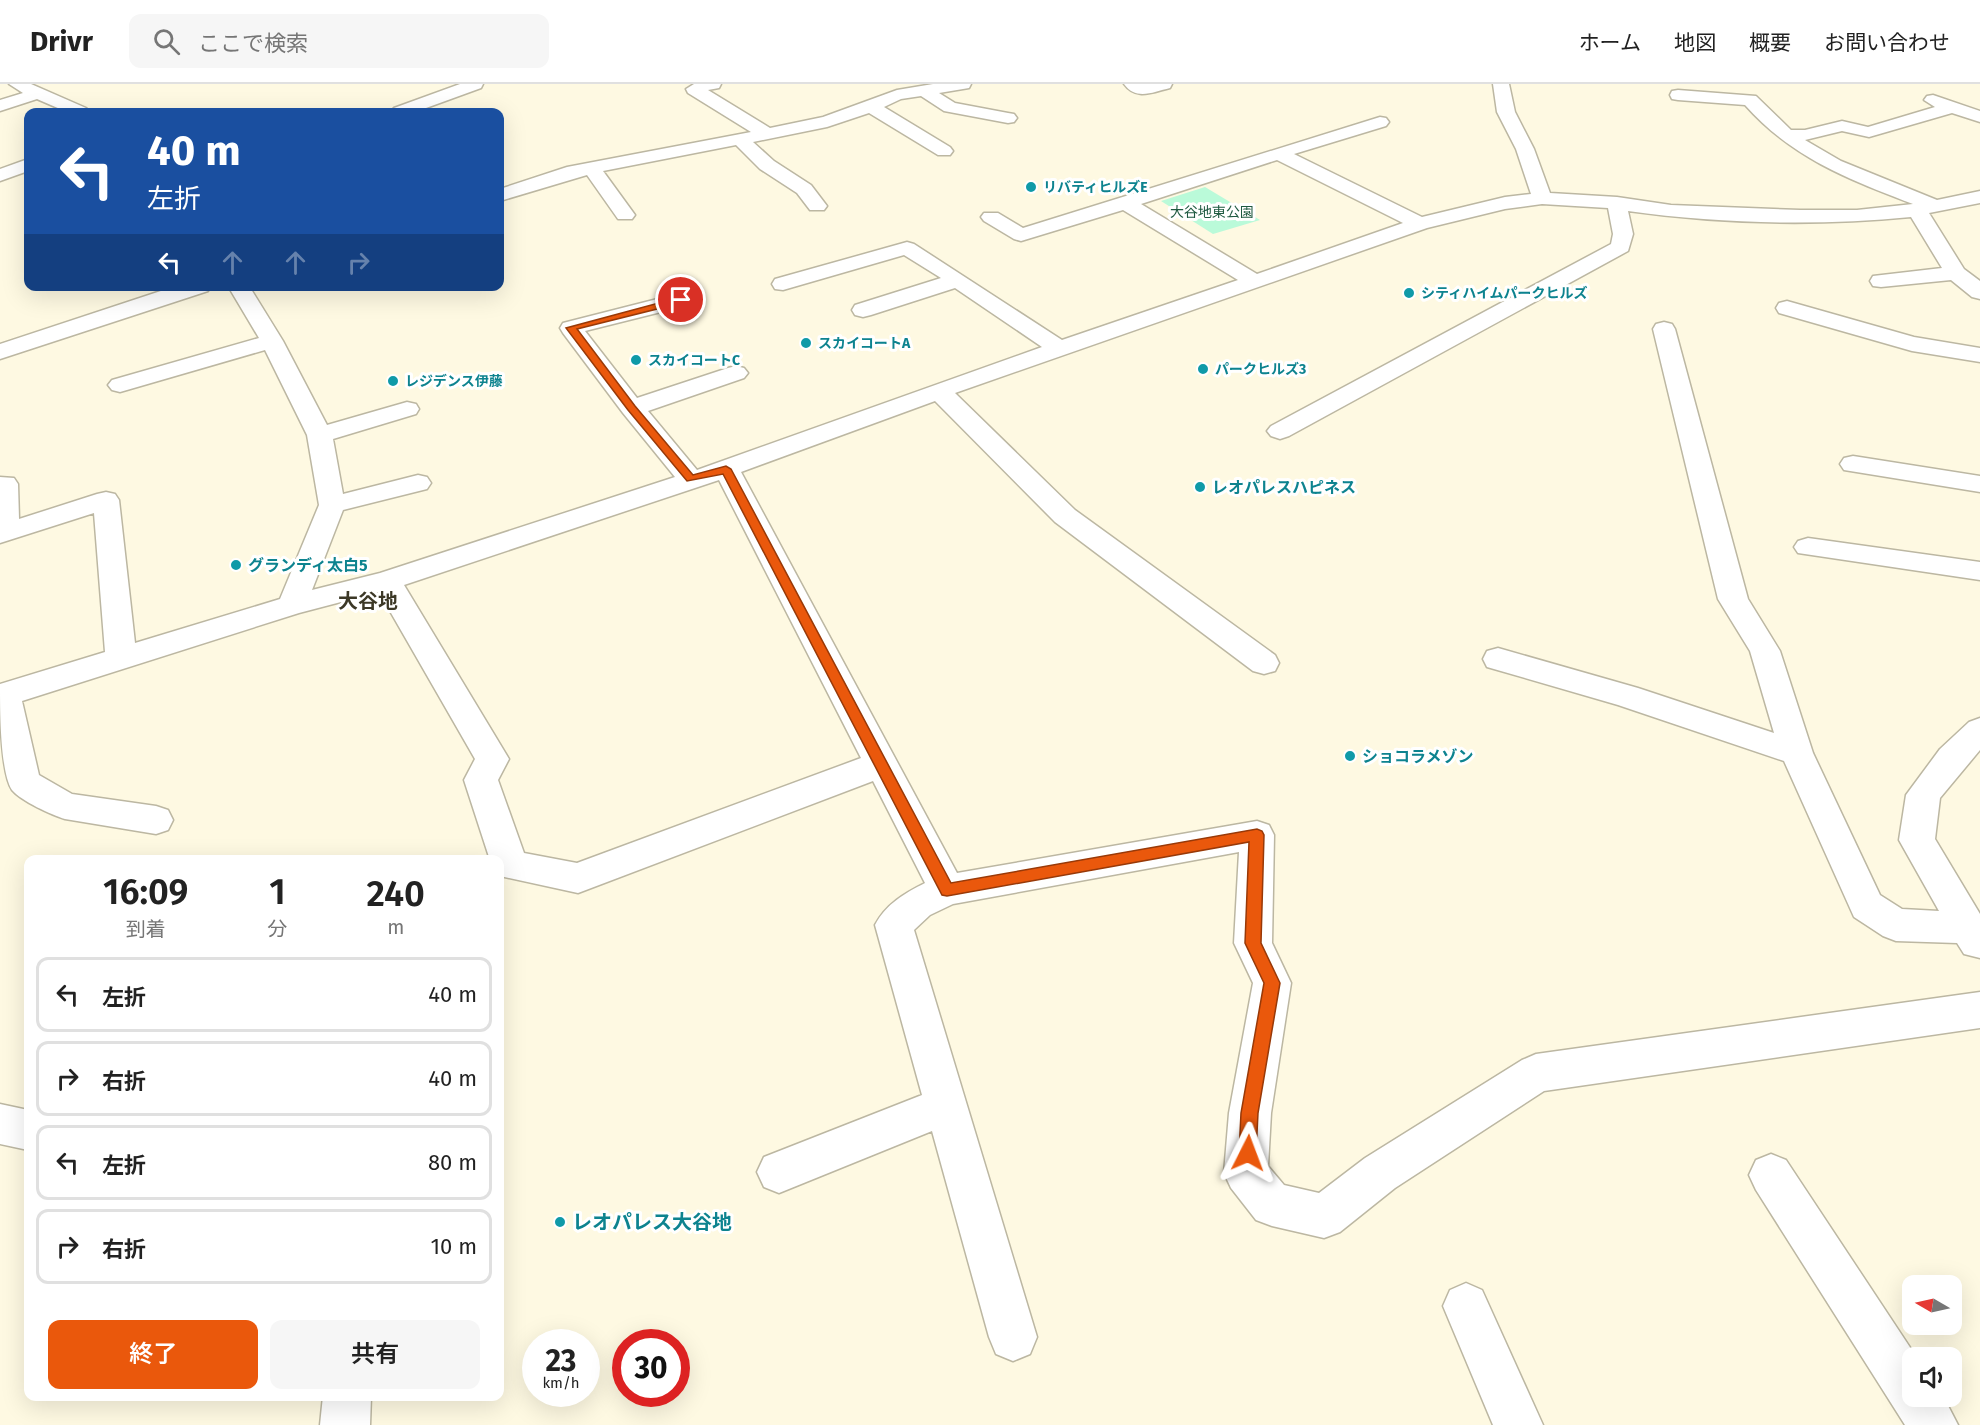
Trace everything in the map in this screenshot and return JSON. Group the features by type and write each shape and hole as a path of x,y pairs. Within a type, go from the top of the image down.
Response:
{"street":[{"path":"17,84 70,108"},
{"path":"411,108 475,84"},
{"path":"713,84 694,88 767,135"},
{"path":"504,194 567,173 827,122 871,107 898,90 924,91 963,84"},
{"path":"1132,84 1140,90 1164,84"},
{"path":"1501,84 1506,112 1525,149 1542,198"},
{"path":"924,91 950,107 1008,118"},
{"path":"0,106 36,94"},
{"path":"1678,95 1750,100 1762,116 1785,136 1821,161 1927,208 1956,273 1980,292"},
{"path":"1931,99 1980,117"},
{"path":"871,107 944,151"},
{"path":"1785,136 1805,135 1842,126 1869,132 1953,107"},
{"path":"991,217 1021,235 1380,122"},
{"path":"741,140 767,165 804,189 817,206"},
{"path":"1277,153 1420,224"},
{"path":"0,175 24,166"},
{"path":"592,169 625,215"},
{"path":"156,820 65,806 24,782 3,695 292,605 387,581 726,469 939,391 1420,224 1505,203 1542,198 1617,203 1671,211 1857,216 1927,208 1980,197"},
{"path":"1126,203 1254,282"},
{"path":"1280,431 1621,247 1623,234 1617,203"},
{"path":"783,284 907,248 1061,350"},
{"path":"1881,280 1956,273"},
{"path":"864,310 958,280"},
{"path":"0,352 184,291"},
{"path":"241,291 272,341 320,435 332,505 292,605"},
{"path":"681,300 571,328 632,408 691,479"},
{"path":"1787,308 1912,344 1980,355"},
{"path":"1664,329 1733,599 1764,651 1797,753 1867,906 1896,925 1974,937"},
{"path":"120,385 272,341"},
{"path":"632,408 736,373"},
{"path":"939,391 1065,516 1264,663"},
{"path":"320,435 407,409"},
{"path":"1852,464 1980,484"},
{"path":"726,469 947,890"},
{"path":"332,505 418,483"},
{"path":"5,484 3,533 106,500 121,658"},
{"path":"1808,547 1980,571"},
{"path":"387,581 492,759 481,780 510,865 578,878 882,764"},
{"path":"1498,659 1627,696 1797,753"},
{"path":"1974,937 1917,840 1923,795 1952,758 1980,730"},
{"path":"1012,1336 894,925 917,904 947,890 1257,835 1253,943 1272,983 1250,1113 1246,1173 1272,1204 1324,1216 1380,1173 1498,1095 1536,1073 1980,1010"},
{"path":"779,1172 946,1105"},
{"path":"0,1124 24,1129"},
{"path":"1771,1175 1902,1377"},
{"path":"1466,1306 1518,1425"},
{"path":"345,1425 347,1401"},
{"path":"1922,1407 1933,1425"}],"green space":[{"name":"大谷地東公園","path":"1205,187 1260,220 1213,234 1161,201"}],"place":[{"name":"リバティヒルズE","path":"1031,187"},
{"name":"シティハイムパークヒルズ","path":"1409,293"},
{"name":"スカイコートA","path":"806,343"},
{"name":"スカイコートC","path":"636,360"},
{"name":"パークヒルズ3","path":"1203,369"},
{"name":"レジデンス伊藤","path":"393,381"},
{"name":"レオパレスハピネス","path":"1200,487"},
{"name":"グランディ太白5","path":"236,565"},
{"name":"ショコラメゾン","path":"1350,756"},
{"name":"レオパレス大谷地","path":"560,1222"}],"district":[{"name":"大谷地","path":"368,601"}],"route":[{"path":"681,300 571,328 632,408 691,479 726,469 947,890 1257,835 1253,943 1272,983 1250,1113 1248,1153"}]}
